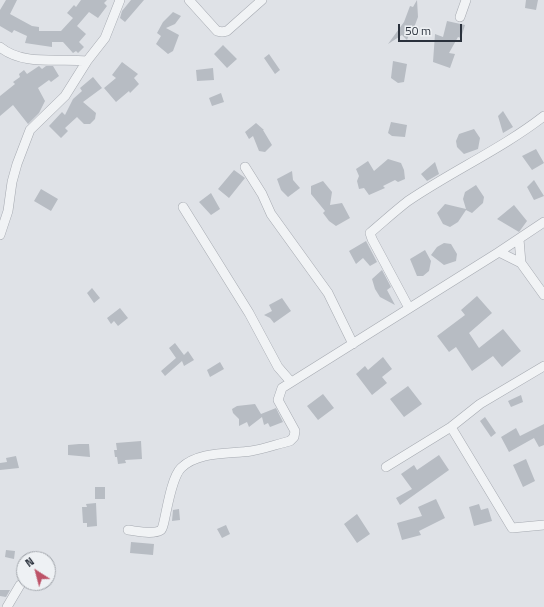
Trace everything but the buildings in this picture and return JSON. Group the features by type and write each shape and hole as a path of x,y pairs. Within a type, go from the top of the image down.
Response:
{"street":[{"path":"0,235 8,211 16,170 23,145 30,130 65,96 87,61 105,38 120,0"},
{"path":"189,0 217,31 222,32 227,31 262,0"},
{"path":"460,17 466,0"},
{"path":"0,47 12,56 31,60 66,59 87,61"},
{"path":"409,308 372,239 370,232 408,202 505,141 525,131 544,116"},
{"path":"245,167 271,214 328,293 354,344"},
{"path":"183,206 249,313 278,367 291,382"},
{"path":"128,530 154,532 161,530 165,526 166,508 175,477 188,462 213,456 252,451 290,441 294,437 295,431 278,400 282,388 354,344 544,222"},
{"path":"519,239 521,263"},
{"path":"498,252 521,263 544,294"},
{"path":"386,468 451,427 480,404 544,366"},
{"path":"451,427 512,528 544,525"},
{"path":"7,607 16,591"}]}
